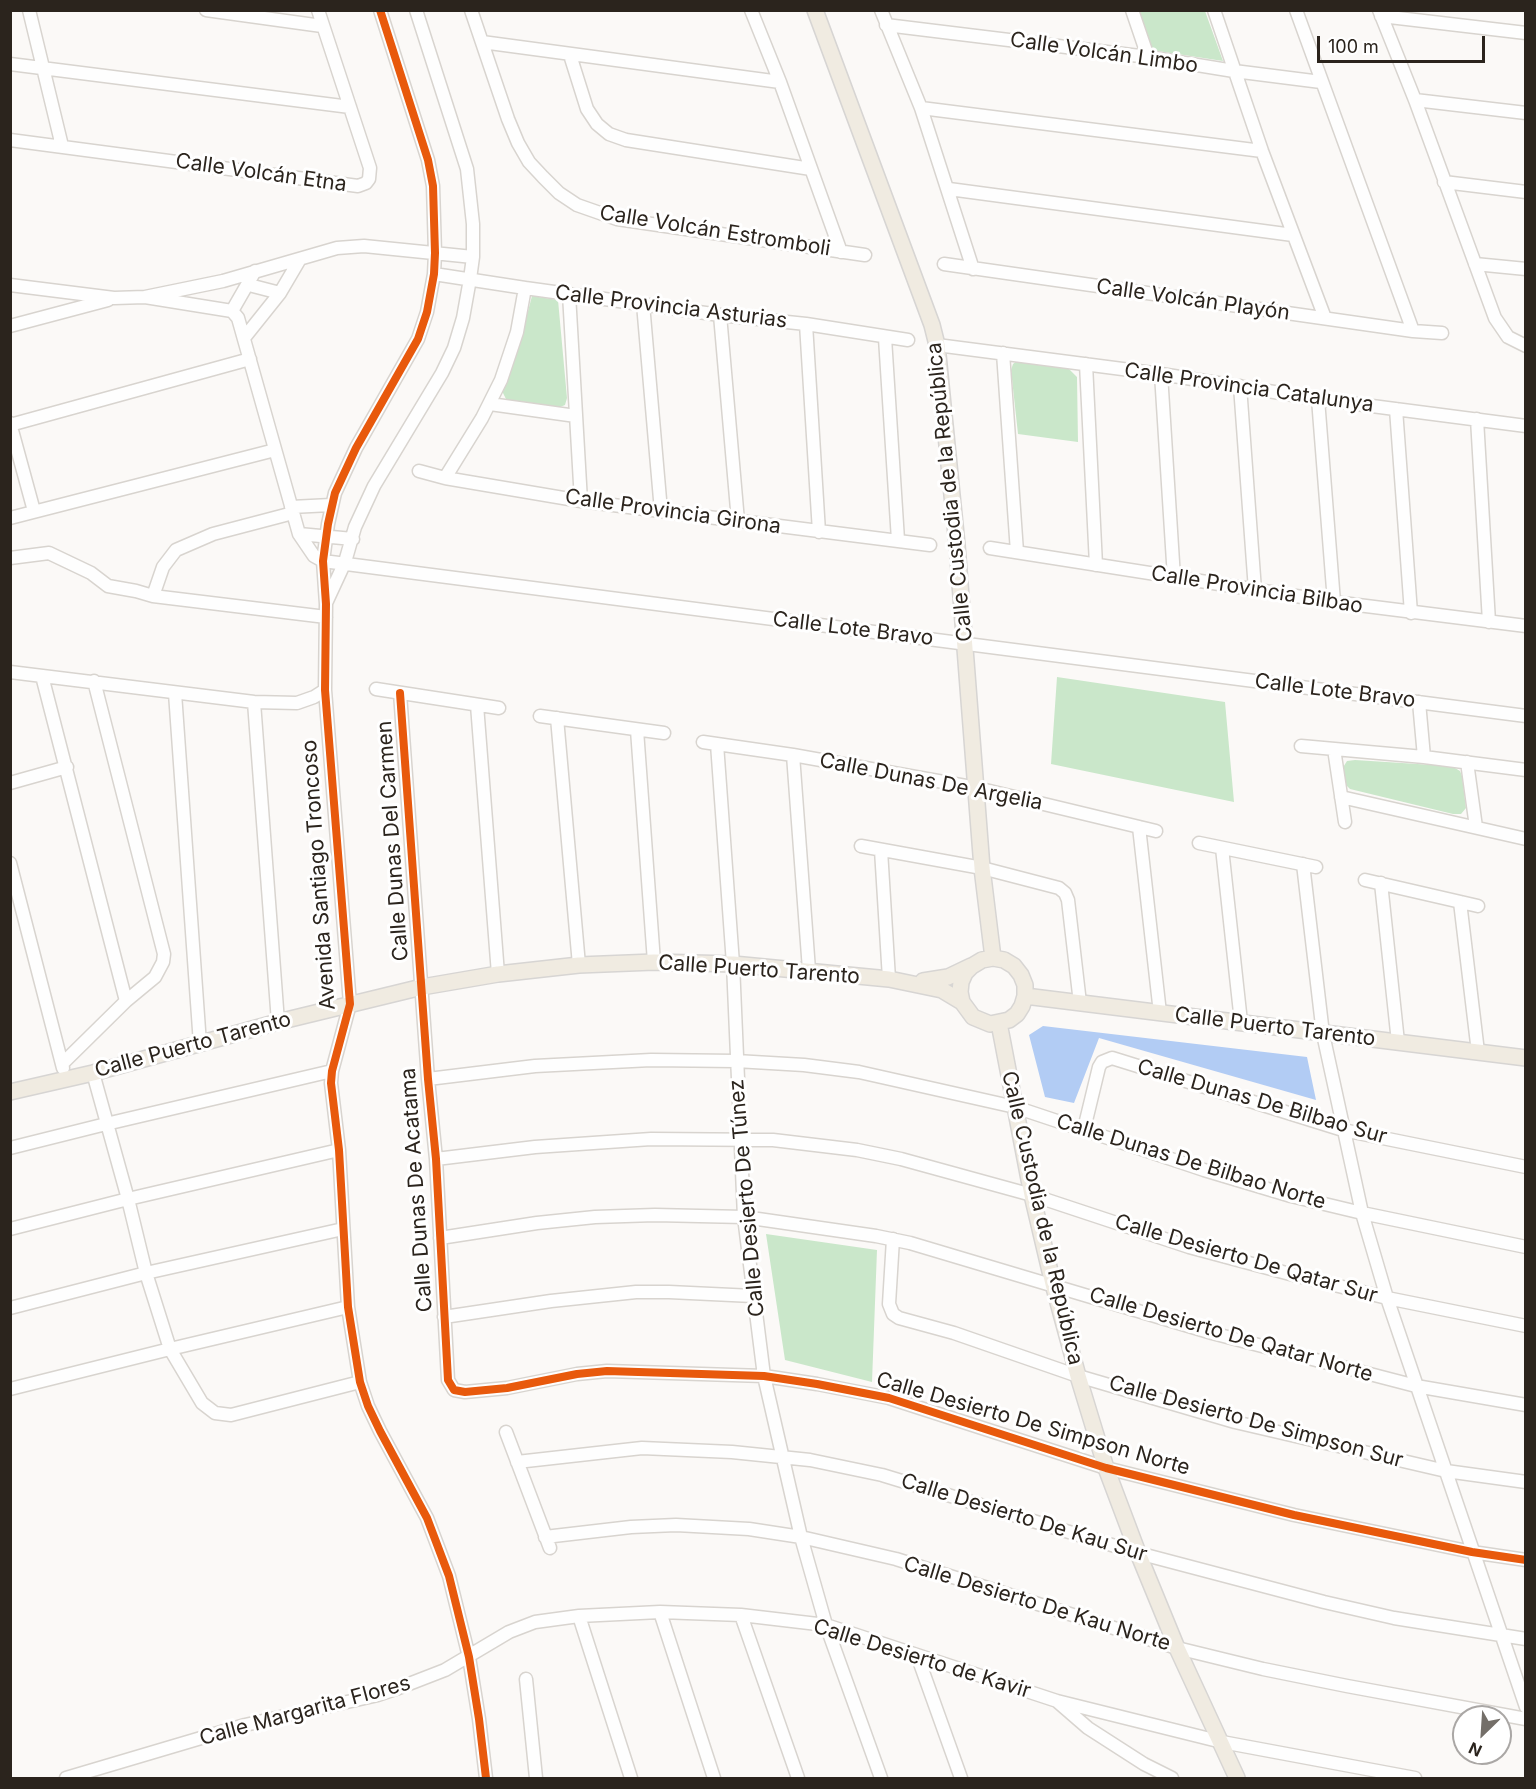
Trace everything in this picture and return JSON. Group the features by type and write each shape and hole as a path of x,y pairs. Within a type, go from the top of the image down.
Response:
{"main road":[{"name":"Calle Custodia de la República","path":"815,10 932,325 937,345 977,788 982,868 993,958"},
{"path":"993,958 1004,960 1014,966 1025,985 1025,996 1017,1014 999,1023 981,1022 966,1011 960,992 965,973 982,960 993,958"},
{"name":"Calle Puerto Tarento","path":"10,1092 63,1071 93,1073 278,1022 422,987 498,974 579,965 654,962 733,964 809,970 911,983 942,990 962,1002"},
{"name":"Calle Puerto Tarento","path":"911,983 948,977 972,966"},
{"name":"Calle Puerto Tarento","path":"1025,996 1526,1058"},
{"name":"Calle Custodia de la República","path":"999,1023 1032,1194 1053,1284 1106,1468 1177,1648 1237,1779"}],"street":[{"path":"29,10 62,146"},
{"path":"206,10 322,26"},
{"name":"Calle Volcán Etna","path":"10,140 358,186 366,183 369,180 370,168 318,10"},
{"name":"Avenida Santiago Troncoso","path":"380,10 428,160 433,186 435,253 428,312 418,339 356,448 331,505 323,561 326,610 326,690 350,1004 332,1071 332,1083 339,1150 348,1307 360,1382 380,1431 427,1518 449,1576 469,1657 486,1779"},
{"name":"Avenida Santiago Troncoso","path":"326,610 345,562 355,527 374,486 450,356 463,318 470,279 473,224 467,169 416,10"},
{"name":"Calle Volcán Estromboli","path":"471,10 508,119 529,162 559,193 578,205 617,219 866,255"},
{"path":"751,10 780,82 841,252"},
{"path":"881,10 921,108 973,269"},
{"path":"1132,10 1148,57"},
{"path":"1214,10 1262,151 1325,318"},
{"path":"1296,10 1413,331"},
{"path":"1458,10 1462,24"},
{"path":"1526,33 1380,13 1415,100 1499,327 1508,337 1526,346"},
{"name":"Calle Volcán Limbo","path":"886,25 1148,57 1321,82"},
{"path":"482,42 780,82"},
{"path":"570,55 587,109 597,124 609,134 626,140 811,169"},
{"path":"10,64 350,107"},
{"path":"1415,100 1526,113"},
{"path":"921,108 1262,151"},
{"path":"1444,182 1526,192"},
{"path":"949,189 1293,235"},
{"path":"10,285 114,298 145,297 223,281 337,248 352,246 473,257"},
{"path":"244,338 280,293 300,259"},
{"name":"Calle Volcán Playón","path":"944,264 1413,331 1442,333"},
{"path":"1475,264 1526,269"},
{"path":"232,311 255,271"},
{"name":"Calle Provincia Asturias","path":"434,273 525,288 720,315 806,324 908,340"},
{"path":"249,285 280,293"},
{"path":"445,478 501,380 517,332 525,288"},
{"path":"569,294 581,501"},
{"path":"145,297 232,311 238,318 298,534 314,556 323,561"},
{"path":"10,326 114,298"},
{"path":"643,304 661,511"},
{"path":"720,315 738,521"},
{"path":"806,324 819,532"},
{"path":"885,338 898,540"},
{"name":"Calle Provincia Catalunya","path":"937,345 1526,426"},
{"path":"1003,353 1017,552"},
{"path":"34,511 11,424 250,359"},
{"path":"1086,364 1096,565"},
{"path":"1161,374 1174,578"},
{"path":"1240,386 1256,590"},
{"path":"1318,399 1334,602"},
{"path":"489,404 576,416"},
{"path":"1396,409 1411,613"},
{"path":"1477,419 1489,622"},
{"path":"10,518 275,450"},
{"name":"Calle Provincia Girona","path":"419,471 445,478 581,501 930,545"},
{"path":"153,596 163,567 176,550 213,534 292,510 331,505"},
{"path":"298,534 352,539"},
{"name":"Calle Provincia Bilbao","path":"990,548 1334,602 1526,626"},
{"path":"10,558 49,552 91,573 108,586 153,596 326,610"},
{"name":"Calle Lote Bravo","path":"323,561 345,562 1526,716"},
{"path":"10,672 254,702 297,702 314,697 326,690"},
{"path":"42,676 126,1001"},
{"path":"63,1071 126,1001 155,977 163,962 163,946 94,681"},
{"name":"Calle Dunas Del Carmen","path":"376,689 499,708"},
{"path":"175,693 200,1044"},
{"name":"Calle Dunas Del Carmen","path":"400,693 422,987"},
{"path":"254,702 278,1022"},
{"path":"1419,702 1424,757"},
{"path":"477,705 498,974"},
{"path":"540,716 664,733"},
{"path":"557,718 579,965"},
{"path":"637,730 654,962"},
{"name":"Calle Dunas De Argelia","path":"703,742 793,755 977,788 1156,831"},
{"name":"Calle Desierto De Túnez","path":"717,744 733,964 744,1217 764,1376 801,1537 826,1625 880,1779"},
{"path":"1301,746 1424,757 1526,770"},
{"path":"1334,749 1346,822"},
{"path":"793,755 809,970"},
{"path":"1467,762 1476,827"},
{"path":"10,783 67,767"},
{"path":"1341,797 1526,839"},
{"path":"1139,827 1160,1013"},
{"path":"1199,843 1316,867"},
{"path":"861,846 982,868 1050,884 1065,893 1068,900 1080,1003"},
{"path":"1222,848 1241,1023"},
{"path":"881,850 889,980"},
{"path":"10,862 63,1071"},
{"path":"1303,864 1323,1034 1362,1213 1416,1386 1526,1707"},
{"path":"1365,880 1478,906"},
{"path":"1381,883 1398,1042"},
{"path":"1460,902 1478,1052"},
{"name":"Calle Dunas De Acatama","path":"422,987 436,1159 448,1380 454,1390"},
{"name":"Calle Dunas De Bilbao Sur","path":"1084,1129 1100,1067 1102,1062 1112,1058 1343,1130 1526,1167"},
{"name":"Calle Dunas De Bilbao Norte","path":"428,1080 535,1066 651,1060 736,1061 804,1065 859,1072 1015,1107 1204,1170 1291,1196 1362,1213 1526,1246"},
{"path":"10,1148 332,1071"},
{"path":"93,1073 146,1273 170,1349 202,1403 214,1413 231,1415 360,1382"},
{"name":"Calle Desierto De Qatar Sur","path":"436,1159 598,1141 651,1139 742,1138 857,1150 901,1159 1032,1194 1189,1247 1387,1298 1526,1326"},
{"path":"10,1229 339,1150"},
{"name":"Calle Desierto De Qatar Norte","path":"440,1238 595,1217 655,1215 744,1217 893,1239 1053,1284 1212,1333 1416,1386 1526,1405"},
{"path":"10,1308 146,1273 343,1229"},
{"name":"Calle Desierto De Simpson Sur","path":"893,1239 889,1304 893,1314 906,1321 954,1333 1078,1376 1235,1422 1446,1471 1526,1482"},
{"path":"444,1317 551,1301 626,1293 669,1292 753,1296"},
{"path":"10,1389 348,1307"},
{"name":"Calle Desierto De Simpson Norte","path":"454,1390 465,1392 507,1388 577,1374 607,1371 764,1376 889,1398 1106,1468 1294,1515 1472,1552 1526,1560"},
{"path":"506,1432 517,1462"},
{"name":"Calle Desierto De Kau Sur","path":"517,1462 642,1448 732,1452 810,1460 882,1475 1138,1553 1336,1605 1394,1618 1526,1639"},
{"name":"Calle Desierto De Kau Norte","path":"517,1462 548,1543 631,1527 676,1525 749,1529 801,1537 896,1559 1177,1648 1263,1669 1526,1719"},
{"path":"660,1612 714,1779"},
{"name":"Calle Desierto de Kavir","path":"535,1622 579,1616 660,1612 741,1615 826,1625 1057,1701 1222,1742 1415,1779"},
{"path":"741,1615 798,1779"},
{"path":"579,1616 632,1779"},
{"name":"Calle Margarita Flores","path":"66,1779 245,1725 378,1695 425,1679 469,1657 509,1632 535,1622"},
{"path":"917,1654 961,1779"},
{"path":"526,1679 536,1779"},
{"name":"Calle Desierto de Kavir","path":"1057,1701 1088,1728 1172,1779"}],"green space":[{"path":"1138,11 1205,11 1223,61 1151,50"},
{"path":"532,296 558,300 567,398 565,405 560,407 513,401 506,399 503,393 503,386 517,353"},
{"path":"1018,360 1067,367 1077,377 1078,442 1018,434 1011,370 1013,364"},
{"path":"1057,677 1225,702 1234,802 1051,764"},
{"path":"1347,761 1455,768 1462,776 1466,808 1461,814 1453,814 1350,789 1346,785 1342,769"},
{"path":"766,1234 877,1250 872,1382 785,1360"}],"water":[{"path":"1043,1026 1307,1057 1316,1100 1099,1038 1074,1103 1045,1097 1029,1035"}],"cycle path":[{"path":"380,10 428,160 433,186 435,253 434,274 427,312 418,339 356,448 335,493 323,561 326,604 325,690 350,1004 332,1071 331,1083 339,1150 348,1307 360,1382 380,1431 427,1518 449,1576 469,1657 486,1778"},
{"path":"400,693 428,1079 436,1159 448,1380 454,1390 465,1392 507,1388 577,1374 607,1371 764,1376 817,1384 889,1398 1106,1468 1294,1515 1472,1552 1526,1560"}]}
